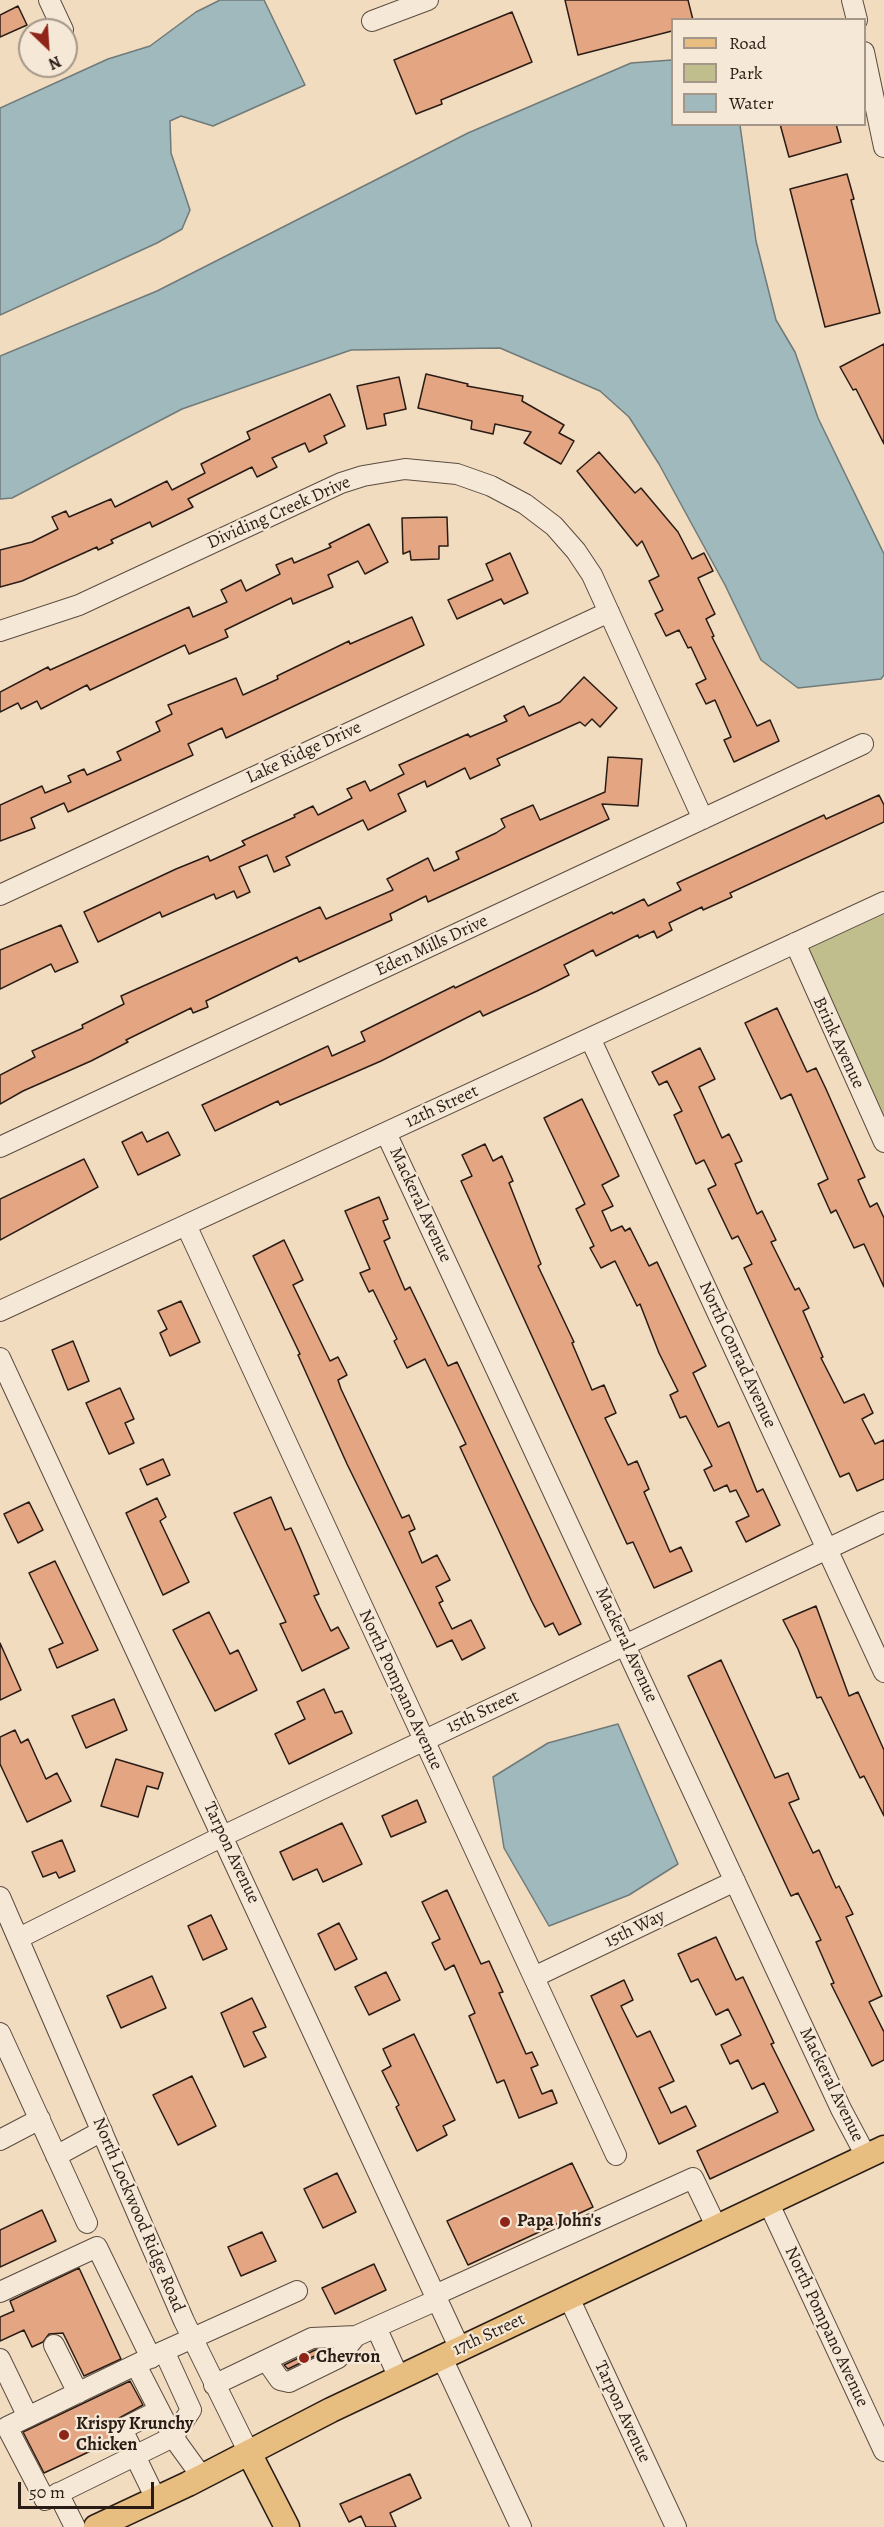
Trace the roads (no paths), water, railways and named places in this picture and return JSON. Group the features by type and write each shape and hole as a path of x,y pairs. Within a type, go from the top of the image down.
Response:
{"main road":[{"name":"17th Street","path":"96,2527 202,2477 399,2378 875,2152"},
{"name":"North Lockwood Ridge Road","path":"249,2452 287,2527"}],"street":[{"path":"49,0 57,18"},
{"path":"372,21 428,0"},
{"path":"852,0 856,18"},
{"path":"866,62 884,147"},
{"name":"Dividing Creek Drive","path":"0,631 79,605 341,483 363,476 405,469 437,471 476,479 525,504 554,526 576,551 592,576 704,819"},
{"name":"Lake Ridge Drive","path":"0,895 609,612"},
{"name":"Eden Mills Drive","path":"0,1147 863,744"},
{"name":"12th Street","path":"0,1311 884,902"},
{"name":"Brink Avenue","path":"795,944 884,1142"},
{"name":"North Conrad Avenue","path":"590,1038 884,1672"},
{"name":"Mackeral Avenue","path":"386,1133 841,2109 875,2152"},
{"name":"North Pompano Avenue","path":"186,1225 616,2155"},
{"name":"Tarpon Avenue","path":"0,1358 436,2297 451,2353 521,2527"},
{"name":"15th Street","path":"19,1938 223,1836 884,1522"},
{"name":"15th Way","path":"534,1977 735,1881"},
{"name":"North Lockwood Ridge Road","path":"0,1897 192,2338 249,2452"},
{"path":"0,2034 87,2223"},
{"path":"0,2140 40,2119"},
{"path":"56,2156 102,2131"},
{"path":"214,2385 312,2338 357,2336 693,2178 717,2228"},
{"name":"North Pompano Avenue","path":"769,2204 884,2451"},
{"path":"0,2292 97,2247 150,2358 191,2410 173,2437 45,2500 8,2427 28,2417 150,2358 192,2338 297,2291"},
{"name":"Tarpon Avenue","path":"569,2298 676,2527"},
{"path":"376,2327 399,2378"},
{"path":"266,2360 280,2380 288,2382 338,2358 357,2336"},
{"path":"54,2345 78,2393"},
{"path":"150,2358 158,2411 173,2437 202,2477"},
{"path":"0,2359 28,2417"},
{"path":"156,2499 122,2429 158,2411"},
{"path":"58,2493 75,2527"}],"water":[{"path":"220,0 264,0 305,85 213,126 181,116 170,121 171,153 190,210 182,229 157,243 0,315 0,108 66,78 78,78 78,73 108,59 150,46 196,12"},
{"path":"671,60 671,126 740,126 756,241 776,320 795,352 818,418 884,554 884,675 881,679 798,688 761,660 725,585 659,464 629,417 600,391 500,348 351,350 182,409 12,498 0,499 0,356 157,291 468,133 631,63"},
{"path":"618,1724 678,1864 629,1895 549,1926 504,1848 493,1777 548,1743"}],"place":[{"name":"Papa John's","path":"505,2222"},
{"name":"Chevron","path":"304,2358"},
{"name":"Krispy Krunchy Chicken","path":"64,2435"}]}
